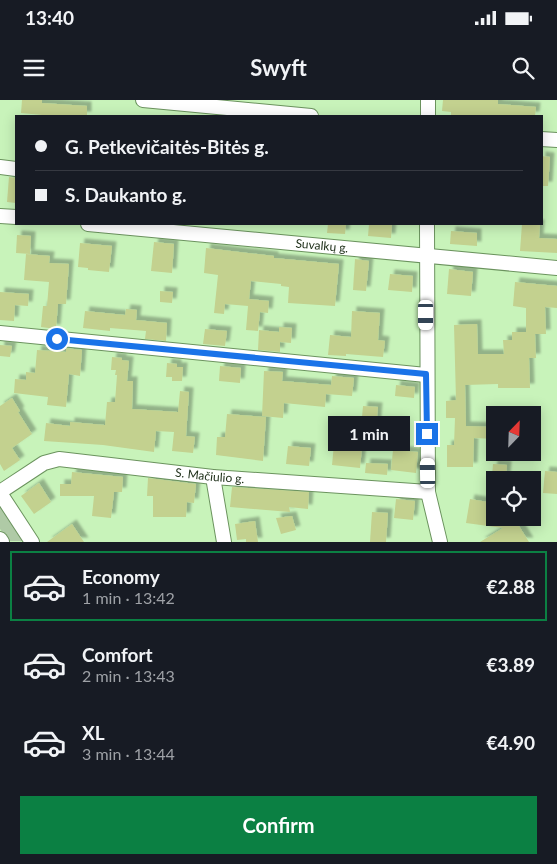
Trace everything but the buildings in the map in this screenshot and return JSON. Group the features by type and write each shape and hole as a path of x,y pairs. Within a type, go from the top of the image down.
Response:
{"street":[{"path":"143,100 300,115"},
{"path":"428,100 428,115"},
{"path":"543,138 557,140"},
{"path":"0,168 15,169"},
{"path":"0,216 15,217"},
{"name":"Suvalkų g.","path":"99,225 557,268"},
{"path":"426,225 428,492 440,542"},
{"path":"0,333 426,374"},
{"name":"S. Mačiulio g.","path":"0,493 44,463 59,459 213,477 428,492"},
{"path":"213,477 224,542"},
{"path":"0,493 32,542"}],"green space":[{"path":"0,505 25,541 9,541 0,529"}],"route":[{"path":"57,339 426,374 427,434"}]}
